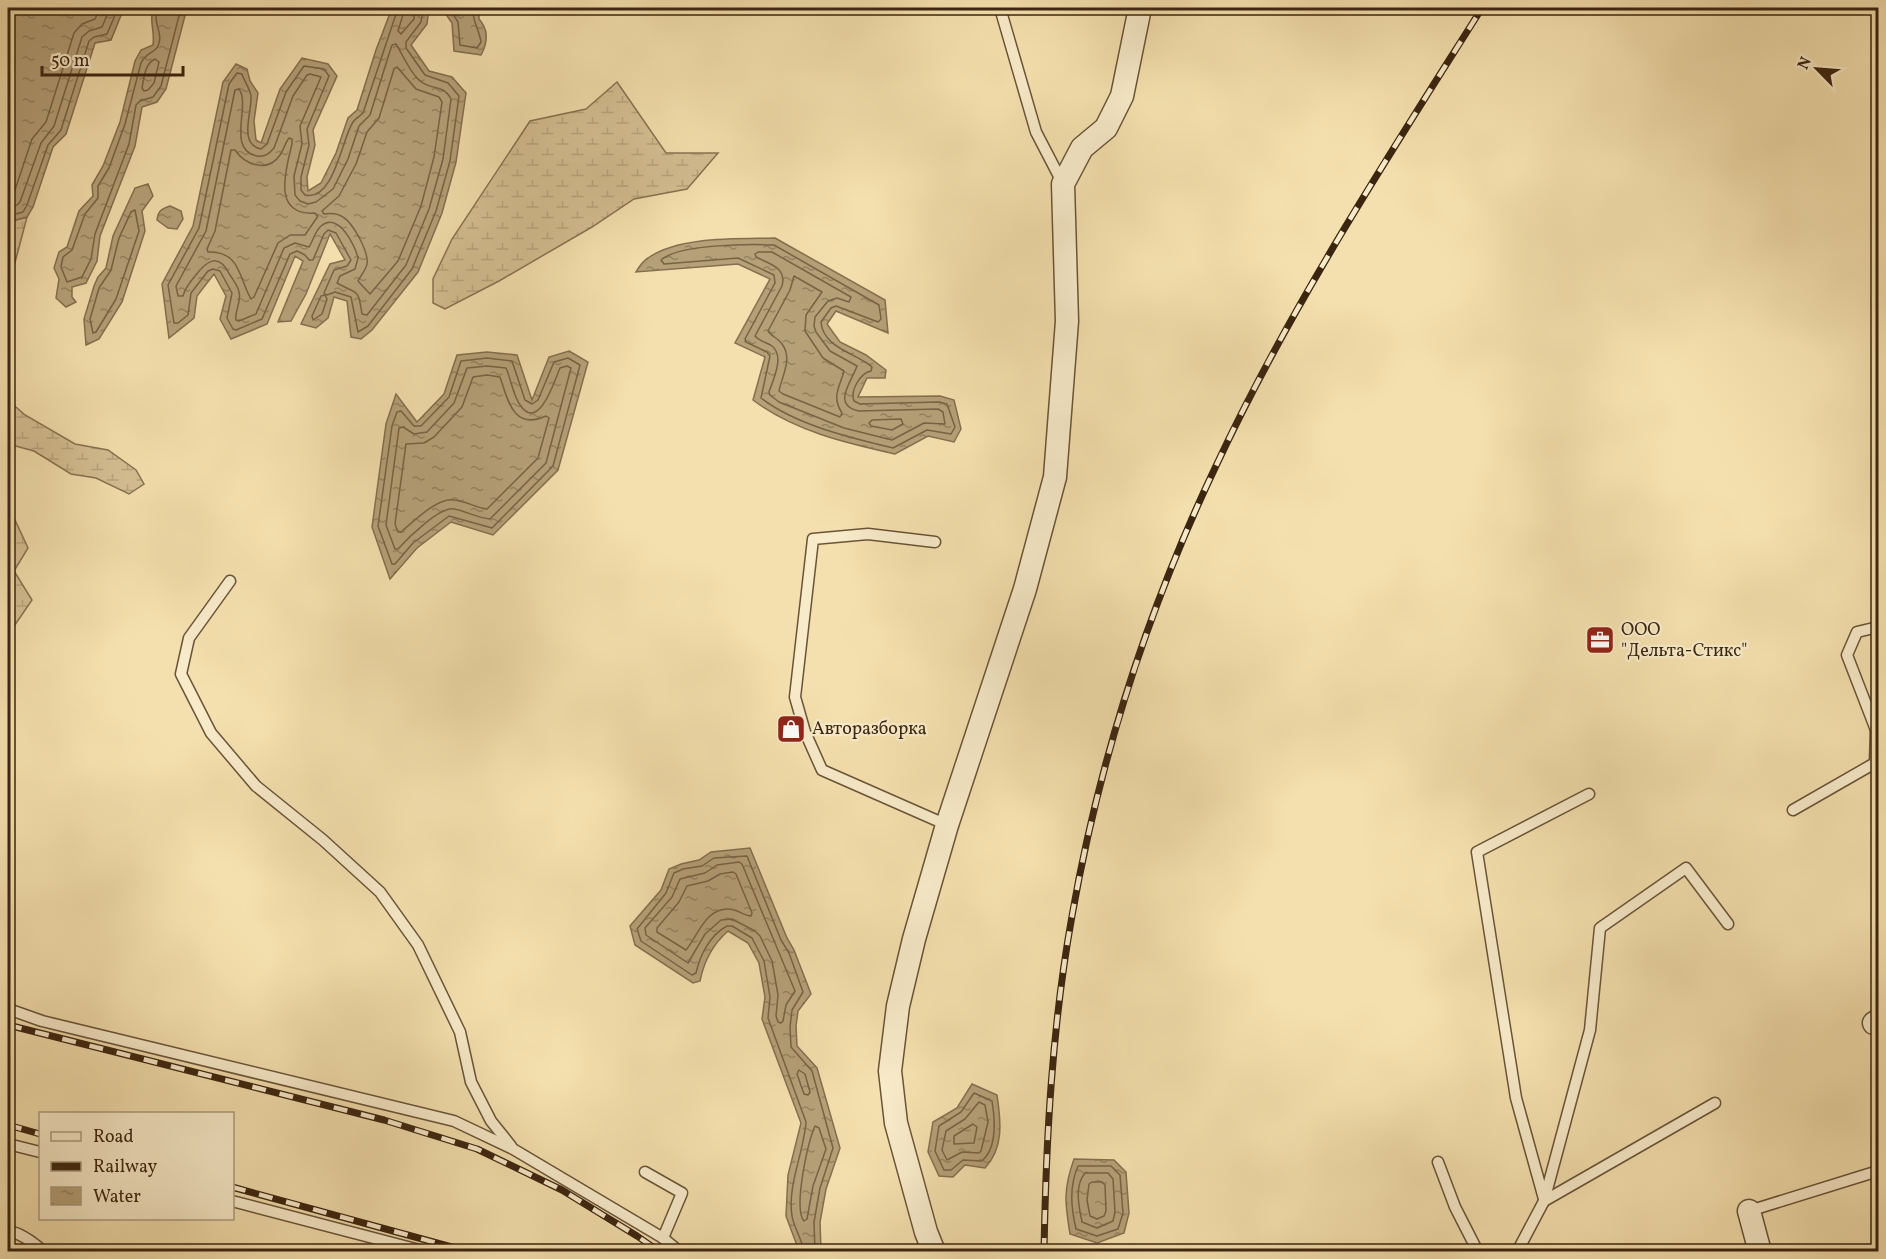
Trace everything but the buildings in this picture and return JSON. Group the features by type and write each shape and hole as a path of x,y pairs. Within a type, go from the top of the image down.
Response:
{"street":[{"path":"934,1251 926,1232 896,1123 890,1071 898,1006 914,939 947,825 1026,589 1055,477 1067,321 1063,184 1082,148 1106,128 1122,96 1140,8"},
{"path":"1749,1211 1760,1251"}],"lane":[{"path":"1000,8 1036,132 1063,184"},
{"path":"935,542 868,534 813,539 795,697 805,732 822,770 947,825"},
{"path":"231,581 189,638 181,674 211,734 256,786 324,840 380,892 418,945 460,1032 471,1082 491,1121 513,1149"},
{"path":"1793,810 1877,767 1877,730 1847,654 1857,632 1878,627"},
{"path":"1544,1200 1516,1098 1477,852 1589,794"},
{"path":"1517,1251 1544,1200 1590,1030 1600,928 1686,868 1728,924"},
{"path":"8,1009 42,1021 454,1121 513,1149 663,1238 680,1251"},
{"path":"1544,1200 1715,1103"},
{"path":"8,1144 39,1152"},
{"path":"1438,1162 1455,1207 1478,1251"},
{"path":"1749,1211 1878,1171"},
{"path":"645,1172 682,1193 663,1238"},
{"path":"234,1202 428,1251"},
{"path":"8,1231 24,1237 44,1251"}],"green space":[{"path":"617,82 666,153 718,153 687,189 634,199 592,227 499,281 445,309 433,303 433,279 452,239 530,121 586,109"},
{"path":"27,217 8,289 8,222"},
{"path":"8,400 25,415 75,444 108,450 136,470 144,484 129,494 96,478 71,474 34,451 8,444"},
{"path":"8,505 28,548 14,571 32,600 8,635"}],"water":[{"path":"8,8 124,8 111,40 95,43 66,134 53,147 33,207 27,217 8,222 8,28 10,25"},
{"path":"153,8 187,8 166,89 157,102 142,107 135,146 100,236 97,261 86,283 72,287 72,297 76,302 66,307 56,298 59,279 54,268 59,252 67,247 79,211 93,196 92,185 103,166 120,122 135,61 141,50 153,45"},
{"path":"392,8 429,8 427,24 411,45 429,71 452,77 466,93 456,162 442,213 418,272 372,330 361,339 351,337 347,301 334,297 328,318 316,328 301,324 330,264 345,260 330,234 306,294 291,321 278,322 303,261 295,256 267,324 231,339 220,319 226,296 214,274 197,296 194,318 169,338 162,284 193,226 223,82 236,64 247,69 250,81 258,93 254,121 256,140 261,143 280,89 302,58 328,64 337,76 313,130 315,145 307,177 308,191 321,183 336,153 348,118 357,110"},
{"path":"443,8 479,8 479,19 485,27 486,36 481,55 454,51 452,23"},
{"path":"148,184 153,196 142,211 145,231 122,302 99,339 86,345 84,319 94,286 106,268 113,236 135,188"},
{"path":"170,206 181,211 183,219 177,229 168,228 157,220 158,214"},
{"path":"775,238 885,300 888,333 836,311 827,324 840,342 866,355 886,370 885,378 867,378 858,397 940,396 954,400 961,429 954,442 928,436 895,454 803,428 769,411 753,400 765,357 735,343 770,279 738,264 636,272 643,262 661,251 692,242"},
{"path":"569,351 588,362 558,470 493,535 451,522 417,548 390,579 372,527 386,424 396,394 417,422 444,394 457,355 487,352 517,355 532,400 549,357"},
{"path":"750,848 811,994 798,1011 797,1046 817,1068 840,1148 826,1189 820,1222 821,1251 799,1251 786,1216 788,1175 801,1123 762,1019 765,997 759,963 748,943 728,931 709,954 700,981 693,983 635,945 630,926 661,890 669,869 699,860 711,852"},
{"path":"972,1084 997,1095 1000,1134 995,1152 985,1168 965,1165 953,1177 939,1176 928,1152 933,1122 957,1108"},
{"path":"1074,1159 1114,1160 1126,1172 1129,1213 1124,1233 1097,1243 1070,1234 1066,1196"}],"railway":[{"path":"1044,1252 1051,1083 1065,958 1096,801 1128,687 1147,631 1215,468 1275,349 1341,234 1482,8"},
{"path":"8,1025 384,1120 477,1149 562,1190 660,1252"},
{"path":"8,1125 39,1134"},
{"path":"234,1188 470,1252"}],"place":[{"name":"ООО \"Дельта-Стикс\"","path":"1600,640"},
{"name":"Авторазборка","path":"791,729"}]}
